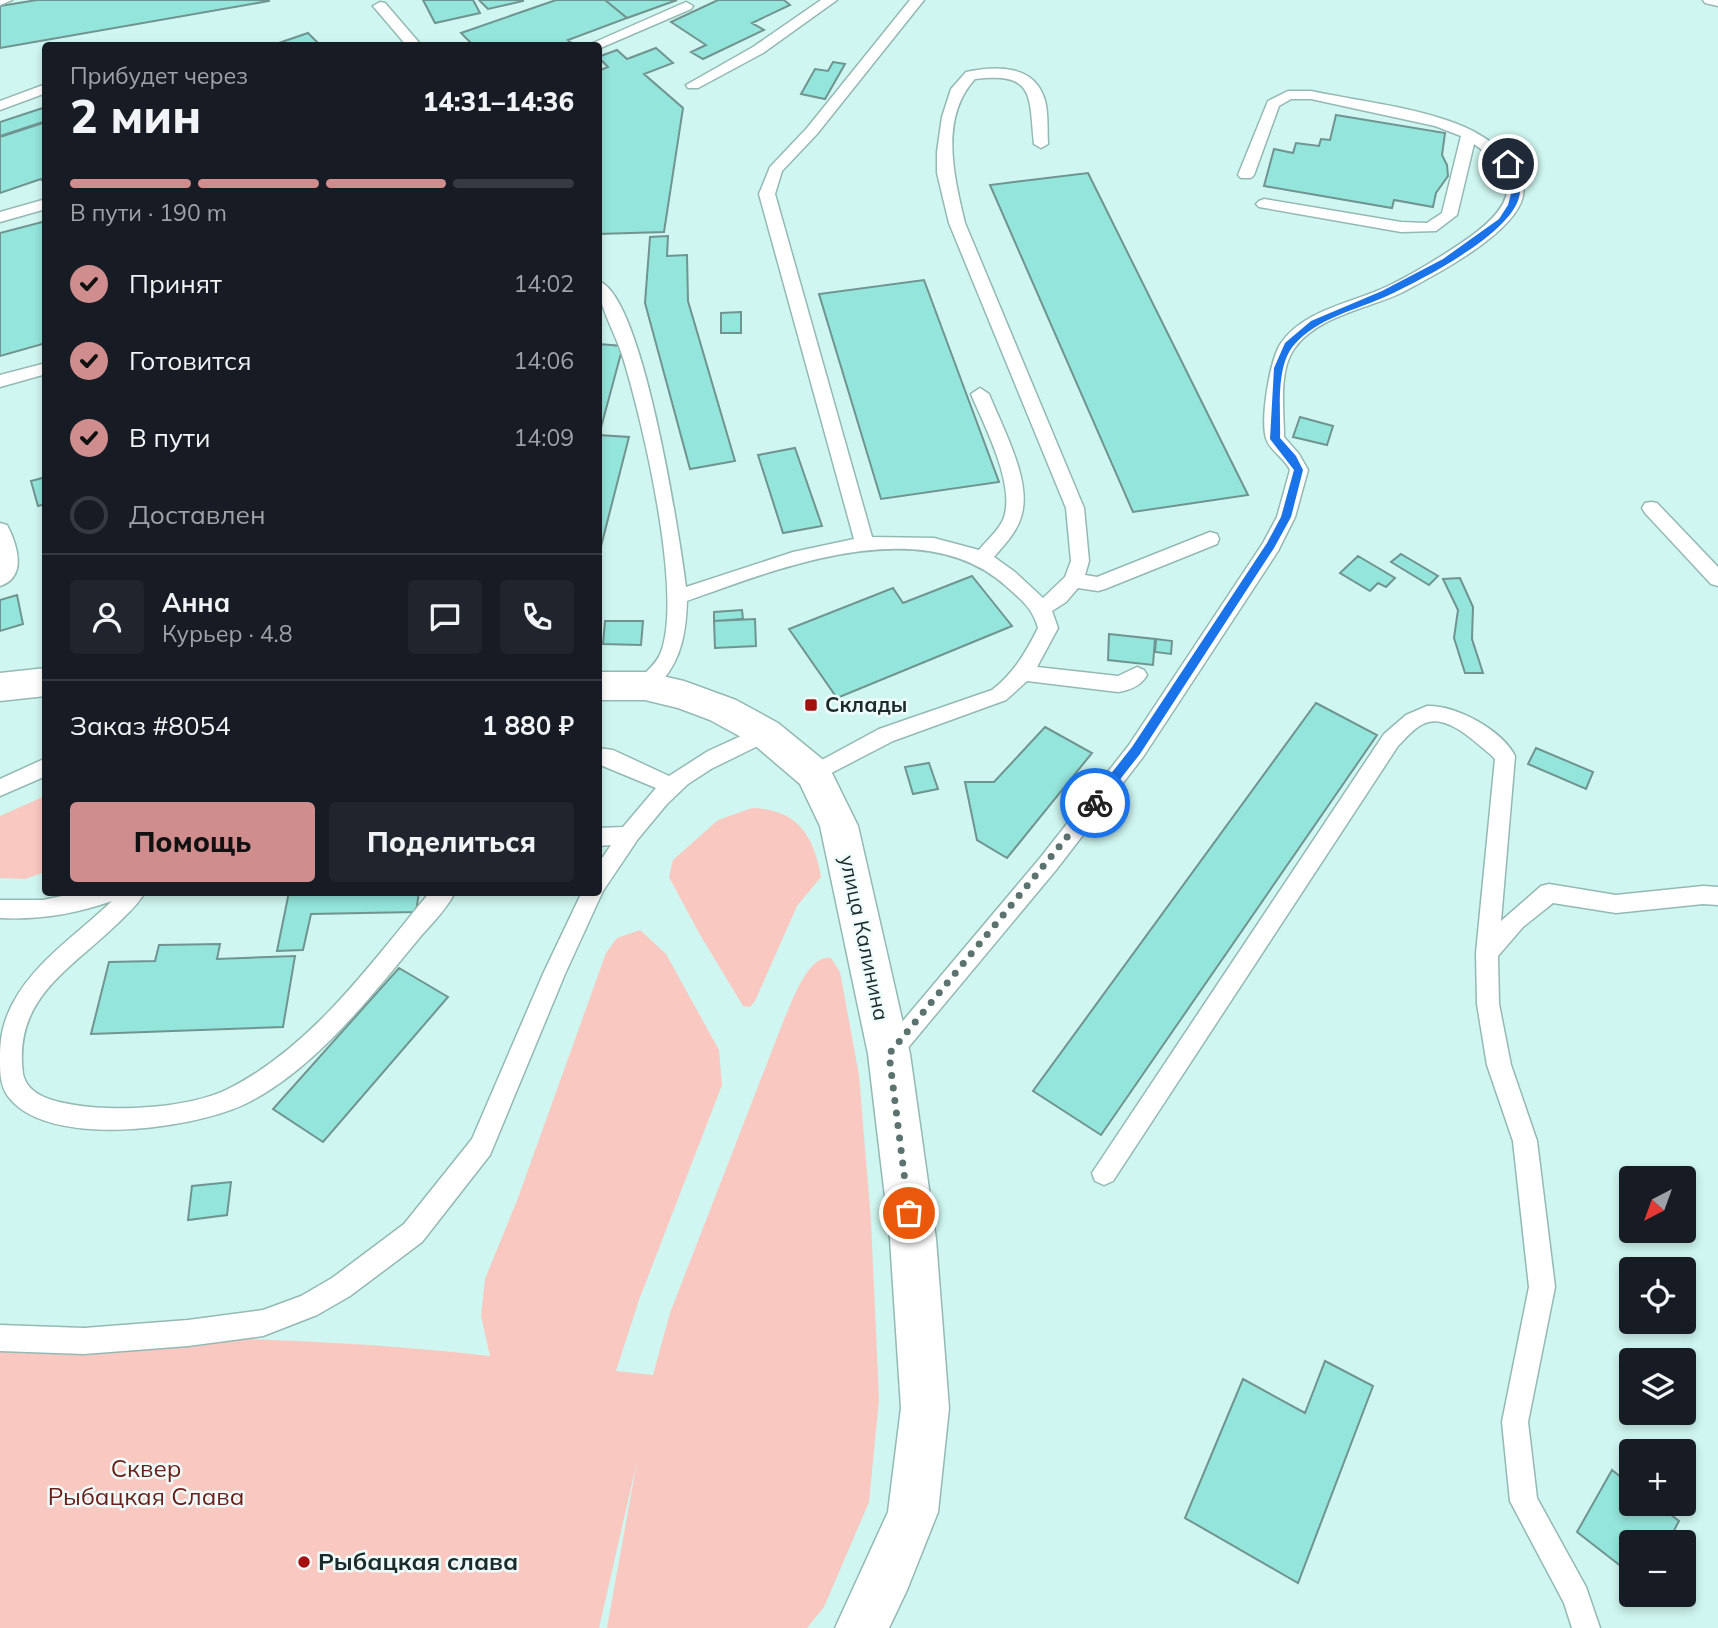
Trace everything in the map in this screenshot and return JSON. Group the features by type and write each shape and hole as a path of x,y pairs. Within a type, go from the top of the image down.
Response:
{"main road":[{"path":"0,687 42,682"},
{"name":"улица Калинина","path":"602,685 645,686 684,695 723,709 765,733 814,774 839,826 889,1054 913,1239 925,1408 913,1512 889,1572 862,1628"}],"lane":[{"path":"693,85 758,50 830,0"},
{"path":"865,544 767,194 775,170 811,131 917,0"},
{"path":"1710,0 1718,2"},
{"path":"380,5 412,42"},
{"path":"602,42 686,6"},
{"path":"1041,144 1036,95 1020,76 998,72 971,75 958,89 949,117 944,152 948,192 957,223 1075,508 1080,561 1074,580 1059,597 1042,608"},
{"path":"0,106 42,90"},
{"path":"889,1054 1048,864 1136,751 1271,545 1286,517 1298,470 1293,458 1275,439 1278,368 1288,345 1314,323 1385,293 1446,261 1502,221 1512,205 1516,190 1508,164 1493,149 1469,134 1426,119 1311,95 1288,95 1273,104 1246,175"},
{"path":"1264,204 1401,227 1430,228 1449,215 1469,134"},
{"path":"0,217 42,205"},
{"path":"602,289 608,294 625,331 657,467 677,597 672,646 667,660 645,686"},
{"path":"0,381 42,369"},
{"path":"980,394 1012,480 1016,502 1012,517 982,558"},
{"path":"1651,508 1718,579"},
{"path":"0,530 9,552 9,567 0,579"},
{"path":"1074,580 1098,584 1210,539"},
{"path":"677,597 760,568 830,548 865,544 930,543 959,548 982,558 999,569 1042,608 1048,628 1024,673 1013,685 999,695 886,735 814,774"},
{"path":"1024,673 1118,684 1137,675"},
{"path":"1104,1173 1391,740 1418,716 1446,713 1481,732 1505,756 1487,953 1488,1004 1499,1065 1525,1141 1542,1287 1515,1422 1524,1501 1576,1597 1587,1628"},
{"path":"602,877 627,836 671,786 707,762 765,733"},
{"path":"602,756 671,786"},
{"path":"0,788 42,768"},
{"path":"602,837 627,836"},
{"path":"1487,953 1515,920 1549,893 1616,904 1703,895 1718,896"},
{"path":"0,909 37,912 79,904 100,896"},
{"path":"130,896 99,927 61,958 27,995 13,1028 10,1058 15,1087 29,1100 58,1114 140,1119 189,1114 234,1098 279,1070 308,1045 440,896"},
{"path":"0,1338 84,1341 188,1333 263,1323 308,1306 341,1287 413,1233 481,1147 554,974 591,896"}],"green space":[{"path":"42,797 42,873 25,879 0,878 0,816"},
{"path":"752,808 781,813 801,827 814,849 821,877 797,906 750,1007 743,1006 669,877 673,860 718,820"},
{"name":"Сквер Рыбацкая Слава","path":"640,930 666,954 719,1050 722,1085 639,1300 616,1371 653,1375 670,1313 797,990 808,970 823,959 831,958 840,972 859,1075 871,1221 879,1400 869,1502 824,1607 807,1628 607,1628 637,1461 599,1628 0,1628 0,1333 306,1341 490,1356 481,1316 485,1279 518,1198 606,953 617,938"}],"building":[{"path":"37,0 269,1 0,48 0,6"},
{"path":"423,0 473,0 480,13 435,23"},
{"path":"479,0 523,0 523,1 488,9"},
{"path":"556,0 605,0 627,18 568,40 570,42 470,42 461,33"},
{"path":"605,0 677,0 627,18"},
{"path":"718,0 784,0 790,5 752,23 764,30 703,59 691,52 706,45 671,22"},
{"path":"308,33 317,42 282,42"},
{"path":"656,48 673,63 644,74 683,108 664,232 602,234 602,69 608,67 602,61 602,56 617,50 627,59"},
{"path":"833,62 845,64 825,99 801,94 815,69 828,71"},
{"path":"42,108 42,122 0,136 0,122"},
{"path":"1336,115 1445,133 1442,155 1448,176 1436,193 1433,207 1394,200 1392,208 1264,186 1274,149 1293,153 1296,143 1319,146 1321,139 1330,140"},
{"path":"42,123 42,180 0,193 0,137"},
{"path":"1088,173 1248,495 1133,512 990,185"},
{"path":"42,222 42,344 0,356 0,233"},
{"path":"668,236 667,256 687,255 688,301 735,461 690,469 645,303 650,237"},
{"path":"924,280 999,482 881,499 819,294"},
{"path":"741,312 741,333 721,333 721,313"},
{"path":"602,344 623,346 602,424"},
{"path":"1300,417 1333,426 1327,445 1293,437"},
{"path":"602,435 629,437 602,542"},
{"path":"795,448 822,526 783,533 758,455"},
{"path":"42,478 42,505 38,506 31,481"},
{"path":"1401,554 1438,576 1429,585 1391,562"},
{"path":"1358,556 1395,578 1386,587 1378,583 1370,591 1340,573"},
{"path":"972,576 1012,626 837,698 789,629 893,588 903,603"},
{"path":"1460,578 1473,607 1472,639 1483,673 1465,673 1454,638 1458,610 1443,579"},
{"path":"17,595 23,624 0,631 0,600"},
{"path":"742,610 743,619 714,621 714,612"},
{"path":"755,619 756,646 715,648 714,621"},
{"path":"605,621 643,621 641,645 603,644"},
{"path":"1109,634 1155,639 1153,665 1108,660"},
{"path":"1156,639 1172,641 1171,654 1155,652"},
{"path":"1316,703 1377,735 1101,1135 1033,1091"},
{"path":"1045,727 1092,753 1007,858 977,840 965,782 994,782"},
{"path":"1536,748 1593,772 1586,789 1528,764"},
{"path":"929,763 938,789 913,794 905,767"},
{"path":"288,896 418,896 416,912 311,914 303,950 277,951"},
{"path":"220,944 217,959 295,956 283,1027 91,1034 109,962 155,961 159,945"},
{"path":"399,968 448,997 323,1142 273,1109"},
{"path":"231,1182 227,1215 188,1220 192,1186"},
{"path":"1325,1361 1373,1386 1298,1583 1185,1518 1243,1379 1305,1413"},
{"path":"1612,1470 1619,1476 1619,1516 1673,1516 1679,1521 1674,1530 1619,1530 1619,1565 1577,1532"}],"way so far":[{"path":"909,1213 889,1054 1048,864 1095,803"}],"place":[{"name":"Склады","path":"811,705"},
{"name":"Рыбацкая слава","path":"304,1562"}],"route":[{"path":"1095,803 1136,751 1271,545 1286,517 1298,470 1293,458 1275,439 1278,368 1288,345 1314,323 1385,293 1446,261 1502,221 1512,205 1516,190 1508,164"}]}
